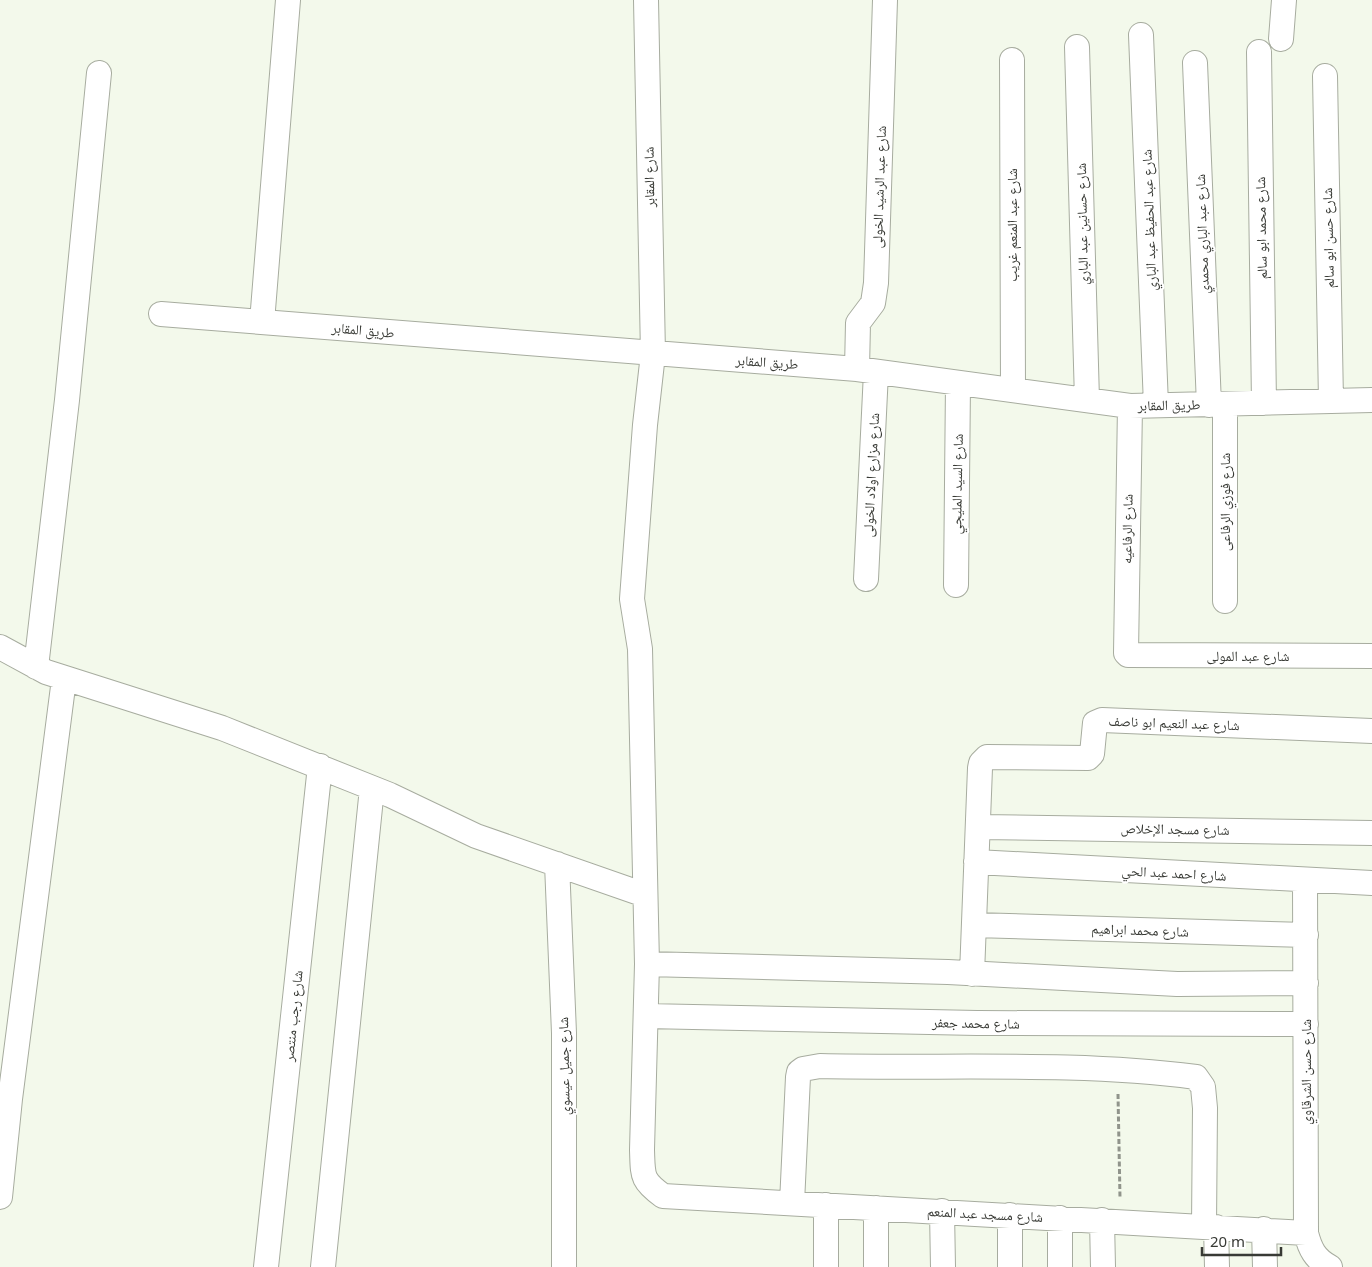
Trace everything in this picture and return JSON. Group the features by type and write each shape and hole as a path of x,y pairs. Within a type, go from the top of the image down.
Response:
{"street":[{"path":"262,322 288,0"},
{"name":"شارع المقابر","path":"646,0 653,354 645,426 632,599 640,649 647,964 642,1150 643,1178 648,1185 663,1196"},
{"name":"شارع عبد الرشيد الخولى","path":"867,370 858,323 872,303 876,283 885,0"},
{"path":"1281,40 1284,0"},
{"name":"شارع عبد الحفيظ عبد الباري","path":"1141,35 1156,405"},
{"name":"شارع حسانين عبد الباري","path":"1078,47 1087,400"},
{"name":"شارع محمد ابو سالم","path":"1259,52 1264,404"},
{"name":"شارع عبد المنعم غريب","path":"1012,60 1013,390"},
{"name":"شارع عبد الباري محمدي","path":"1195,63 1217,404"},
{"path":"36,667 67,400 100,73"},
{"name":"شارع حسن ابو سالم","path":"1325,76 1331,401"},
{"name":"طريق المقابر","path":"161,314 867,370 1130,406 1372,400"},
{"name":"شارع مزارع اولاد الخولى","path":"866,579 867,370"},
{"name":"شارع السيد المليجي","path":"956,585 958,383"},
{"name":"شارع فوزي الرفاعى","path":"1217,404 1225,601"},
{"name":"شارع الرفاعيه","path":"1126,652 1130,406"},
{"path":"0,647 36,667 64,679 222,728 372,788 476,836 645,895"},
{"name":"شارع عبد المولى","path":"1126,652 1128,655 1372,656"},
{"path":"0,1197 12,1080 64,679"},
{"name":"شارع عبد النعيم ابو ناصف","path":"972,974 980,768 983,759 992,756 1088,758 1092,754 1094,723 1099,720 1372,731"},
{"name":"شارع رجب منتصر","path":"266,1267 320,766"},
{"path":"323,1267 372,788"},
{"name":"شارع مسجد الإخلاص","path":"978,827 1372,833"},
{"name":"شارع احمد عبد الحي","path":"976,862 1372,883"},
{"name":"شارع جميل عيسوي","path":"558,864 564,1033 564,1267"},
{"name":"شارع حسن الشرقاوي","path":"1305,880 1306,1233 1313,1253 1323,1265"},
{"name":"شارع محمد ابراهيم","path":"974,925 1306,935"},
{"path":"647,964 972,974 1177,984 1306,983"},
{"name":"شارع محمد جعفر","path":"646,1016 976,1023 1306,1024"},
{"path":"792,1203 798,1077 799,1072 803,1069 820,1066 1044,1066 1118,1069 1196,1077 1200,1080 1203,1088 1210,1226 1217,1267"},
{"name":"شارع مسجد عبد المنعم","path":"663,1196 1264,1229 1306,1233"},
{"path":"826,1205 826,1267"},
{"path":"876,1208 876,1267"},
{"path":"942,1211 943,1267"},
{"path":"1010,1215 1010,1267"},
{"path":"1060,1218 1060,1267"},
{"path":"1103,1267 1111,1221"},
{"path":"1264,1229 1265,1267"}],"path":[{"path":"1111,1221 1118,1069"}]}
